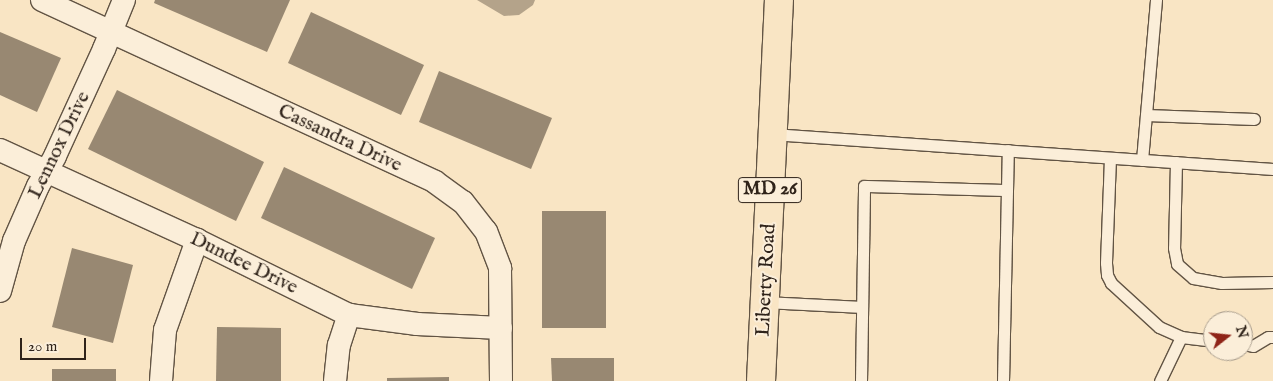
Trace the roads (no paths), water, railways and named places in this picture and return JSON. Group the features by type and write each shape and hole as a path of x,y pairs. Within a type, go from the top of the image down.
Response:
{"main road":[{"name":"Liberty Road","path":"761,381 779,0"}],"street":[{"name":"Cassandra Drive","path":"42,0 435,182 463,202 486,231 500,268 501,381"},
{"name":"Lennox Drive","path":"0,291 14,241 112,32 124,0"},
{"name":"Dundee Drive","path":"0,150 197,240 349,314 425,325 501,328"},
{"path":"161,381 165,330 197,240"},
{"path":"334,381 339,345 349,314"}],"lane":[{"path":"1142,160 1156,0"},
{"path":"1146,115 1254,119"},
{"path":"772,134 1273,168"},
{"path":"1003,381 1008,150"},
{"path":"1110,158 1107,275 1111,283 1159,327 1181,337 1203,340"},
{"path":"1176,162 1174,248 1178,264 1193,278 1222,284 1273,282"},
{"path":"860,381 864,186 1007,190"},
{"path":"765,302 862,307"},
{"path":"1160,381 1181,337"},
{"path":"1253,346 1268,337 1273,337"}]}
